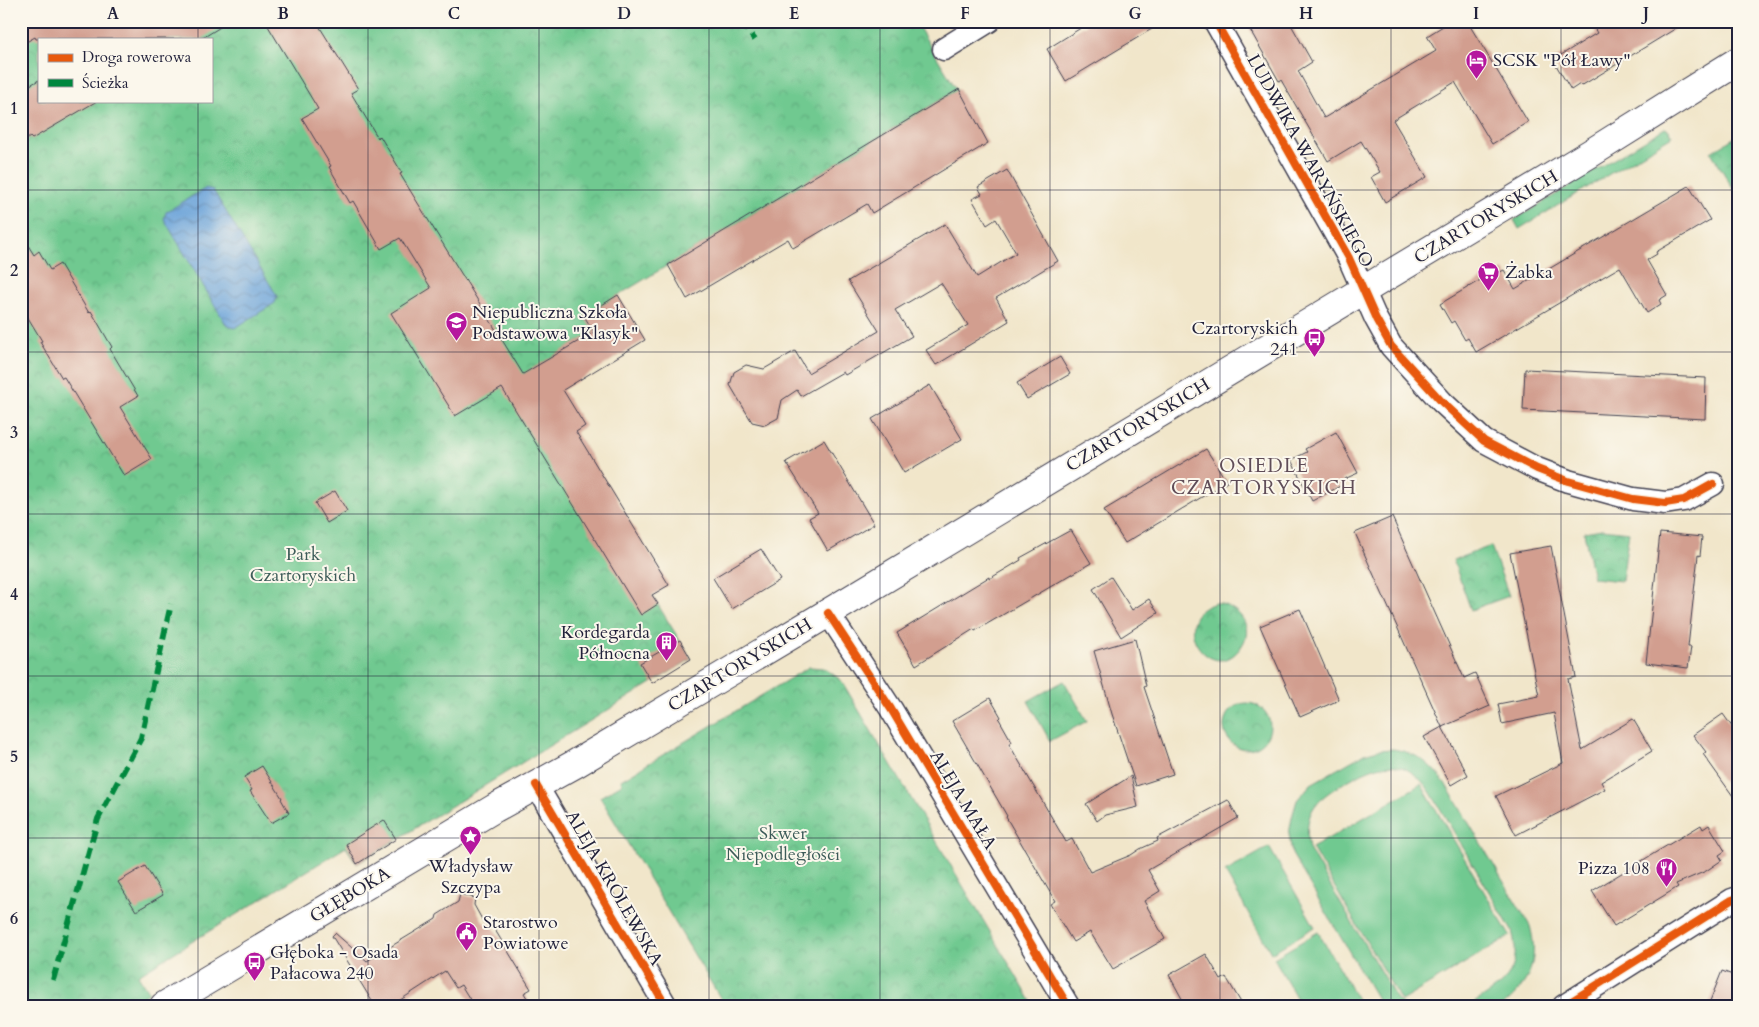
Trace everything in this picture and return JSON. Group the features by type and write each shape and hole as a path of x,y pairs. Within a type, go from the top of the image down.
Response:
{"main road":[{"name":"CZARTORYSKICH","path":"536,785 584,759 828,613 1591,153 1738,61"},
{"name":"GŁĘBOKA","path":"164,1006 536,785"}],"street":[{"path":"944,49 989,21"},
{"name":"LUDWIKA WARYŃSKIEGO","path":"1215,21 1349,258 1376,319 1391,346 1442,402 1484,441 1545,472 1568,481 1633,499 1665,503 1684,500 1713,484"},
{"name":"ALEJA MAŁA","path":"828,613 891,709 1068,1006"},
{"name":"ALEJA KRÓLEWSKA","path":"536,785 666,1006"},
{"path":"1564,1006 1738,898"}],"green space":[{"name":"Park Czartoryskich","path":"21,21 915,21 957,90 584,316 594,332 519,377 691,659 357,864 346,847 138,975 149,993 128,1006 100,1006 96,998 83,1006 21,1006"},
{"path":"1665,128 1669,130 1672,136 1519,229 1514,220"},
{"path":"1737,136 1738,139 1738,197 1711,152"},
{"path":"1602,529 1629,532 1622,581 1593,578 1584,532"},
{"path":"1491,546 1509,596 1471,610 1453,560"},
{"path":"1216,603 1231,608 1238,613 1247,632 1241,647 1229,658 1217,660 1206,655 1198,646 1193,634 1193,622 1201,611"},
{"name":"Skwer Niepodległości","path":"809,667 824,668 841,680 1034,1006 725,1006 600,797 622,784 621,780"},
{"path":"1064,681 1087,721 1050,741 1028,701"},
{"path":"1242,703 1252,703 1266,713 1270,726 1266,739 1260,745 1252,749 1242,749 1228,739 1224,731 1224,721 1234,707"},
{"path":"1393,749 1416,756 1434,770 1445,783 1530,926 1533,953 1530,971 1521,987 1510,999 1500,1006 1469,1006 1491,992 1507,977 1515,958 1512,931 1431,793 1413,773 1403,768 1384,766 1362,773 1349,780 1321,799 1315,806 1310,814 1307,835 1309,849 1396,998 1404,1006 1381,1006 1292,854 1289,834 1292,817 1297,800 1311,784 1364,754 1378,750"},
{"path":"1421,784 1510,936 1401,1001 1312,848"},
{"path":"1269,847 1315,927 1271,953 1225,872"},
{"path":"1318,932 1358,1001 1350,1006 1301,1006 1274,958"}],"water":[{"path":"206,188 213,190 277,296 275,303 235,328 227,326 164,219 166,212"}],"building":[{"path":"21,21 230,21 203,38 36,39 35,37 21,45"},
{"path":"265,21 316,21 358,89 351,93 378,138 380,136 402,173 400,174 523,374 594,332 584,316 618,295 645,340 563,390 585,426 576,432 669,585 652,595 658,604 641,615 502,388 455,416 391,313 431,288 400,238 381,249 353,201 350,203 329,167 331,166 302,118 318,109"},
{"path":"1092,21 1165,21 1066,81 1047,49"},
{"path":"1245,21 1289,21 1312,62 1298,71 1324,118 1436,51 1427,36 1451,21 1467,21 1528,122 1492,144 1455,82 1393,120 1427,177 1385,202 1371,177 1380,172 1361,141 1328,161"},
{"path":"1590,21 1688,21 1581,86 1580,84 1571,90 1553,60 1597,33"},
{"path":"38,81 38,102 95,102 32,139 30,137 21,143 21,90"},
{"path":"959,89 988,143 872,213 867,204 793,248 788,239 687,299 668,265"},
{"path":"1007,170 1058,261 996,298 1009,321 936,365 926,350 968,325 941,283 895,310 912,336 845,375 843,372 801,396 797,390 782,400 778,418 765,425 752,422 730,385 734,372 746,365 764,369 795,351 808,373 879,331 848,281 945,224 977,277 1016,253 996,219 987,225 972,199 982,194 978,187"},
{"path":"1689,186 1710,220 1656,252 1657,254 1647,260 1667,295 1659,300 1661,304 1647,313 1620,267 1476,352 1468,338 1465,340 1454,321 1451,323 1440,304 1492,273 1494,275 1504,270 1515,289"},
{"path":"21,234 34,255 39,251 50,270 60,264 89,313 91,311 112,347 110,349 138,396 120,407 152,459 124,476 64,377 62,378 40,342 42,341 21,306"},
{"path":"1060,357 1070,374 1027,399 1017,383"},
{"path":"1525,369 1706,378 1705,419 1523,410"},
{"path":"930,385 962,439 904,473 872,419"},
{"path":"1336,432 1358,473 1342,480 1344,484 1312,501 1291,460 1307,452 1305,449"},
{"path":"824,440 874,524 828,551 809,518 818,513 786,462"},
{"path":"1206,449 1227,482 1125,543 1104,510"},
{"path":"335,491 347,511 327,523 315,503"},
{"path":"1392,517 1464,678 1475,673 1490,706 1442,727 1355,533"},
{"path":"1071,530 1091,563 975,631 974,629 916,665 897,633 989,577 989,579 1021,560 1020,558"},
{"path":"1660,533 1702,537 1700,556 1698,555 1688,647 1691,647 1688,668 1646,663"},
{"path":"1551,546 1576,677 1568,679 1582,750 1633,719 1652,751 1601,782 1605,789 1516,835 1496,796 1563,763 1554,713 1502,724 1498,704 1539,696 1510,553"},
{"path":"761,549 780,580 732,609 713,578"},
{"path":"1111,577 1132,610 1149,599 1158,613 1121,637 1093,589"},
{"path":"1300,609 1339,700 1300,717 1260,626"},
{"path":"1135,639 1146,686 1144,687 1173,774 1136,786 1112,714 1094,651"},
{"name":"Kordegarda Północna","path":"680,640 691,659 652,683 640,663"},
{"path":"990,698 1012,742 1009,744 1066,842 1072,839 1090,872 1131,855 1158,841 1157,838 1228,800 1238,818 1148,870 1160,891 1144,901 1165,939 1113,969 1090,932 1073,942 1050,904 1055,901 952,721"},
{"path":"1723,714 1738,735 1738,803 1703,754 1706,752 1693,735"},
{"path":"1442,727 1468,775 1451,785 1424,737"},
{"path":"262,766 289,813 271,823 250,791 252,790 244,777"},
{"path":"1131,776 1138,807 1105,815 1097,821 1086,804"},
{"path":"384,820 396,839 357,864 346,844"},
{"path":"1701,825 1703,829 1709,825 1725,851 1719,855 1722,860 1706,871 1676,884 1678,887 1614,926 1592,891"},
{"path":"145,866 163,895 136,911 118,882"},
{"path":"460,894 475,898 474,905 484,923 492,925 531,989 524,993 532,1006 474,1006 461,985 456,988 445,971 391,1006 375,1006 332,936 335,933 367,961 436,919 437,915 458,902"},
{"path":"1206,954 1221,980 1226,977 1243,1006 1186,1006 1169,975"},
{"path":"1722,971 1738,977 1738,1006 1708,1006"}],"marked path":[{"path":"740,21 755,40"},
{"path":"53,980 98,819 141,738 171,604"}],"cycle path":[{"path":"1215,21 1349,258 1376,319 1391,346 1442,402 1484,441 1537,469 1568,481 1633,499 1665,503 1684,500 1713,484"},
{"path":"828,613 891,709 1068,1006"},
{"path":"536,785 666,1006"},
{"path":"1564,1006 1738,898"}],"place":[{"name":"SCSK \"Pół Ławy\"","path":"1477,79"},
{"name":"Żabka","path":"1489,291"},
{"name":"Niepubliczna Szkoła Podstawowa \"Klasyk\"","path":"456,341"},
{"name":"Czartoryskich 241","path":"1314,357"},
{"name":"Kordegarda Północna","path":"666,661"},
{"name":"Władysław Szczypa","path":"471,855"},
{"name":"Pizza 108","path":"1666,887"},
{"name":"Starostwo Powiatowe","path":"467,951"},
{"name":"Głęboka - Osada Pałacowa 240","path":"254,981"}],"district":[{"name":"OSIEDLE CZARTORYSKICH","path":"1264,477"}]}
